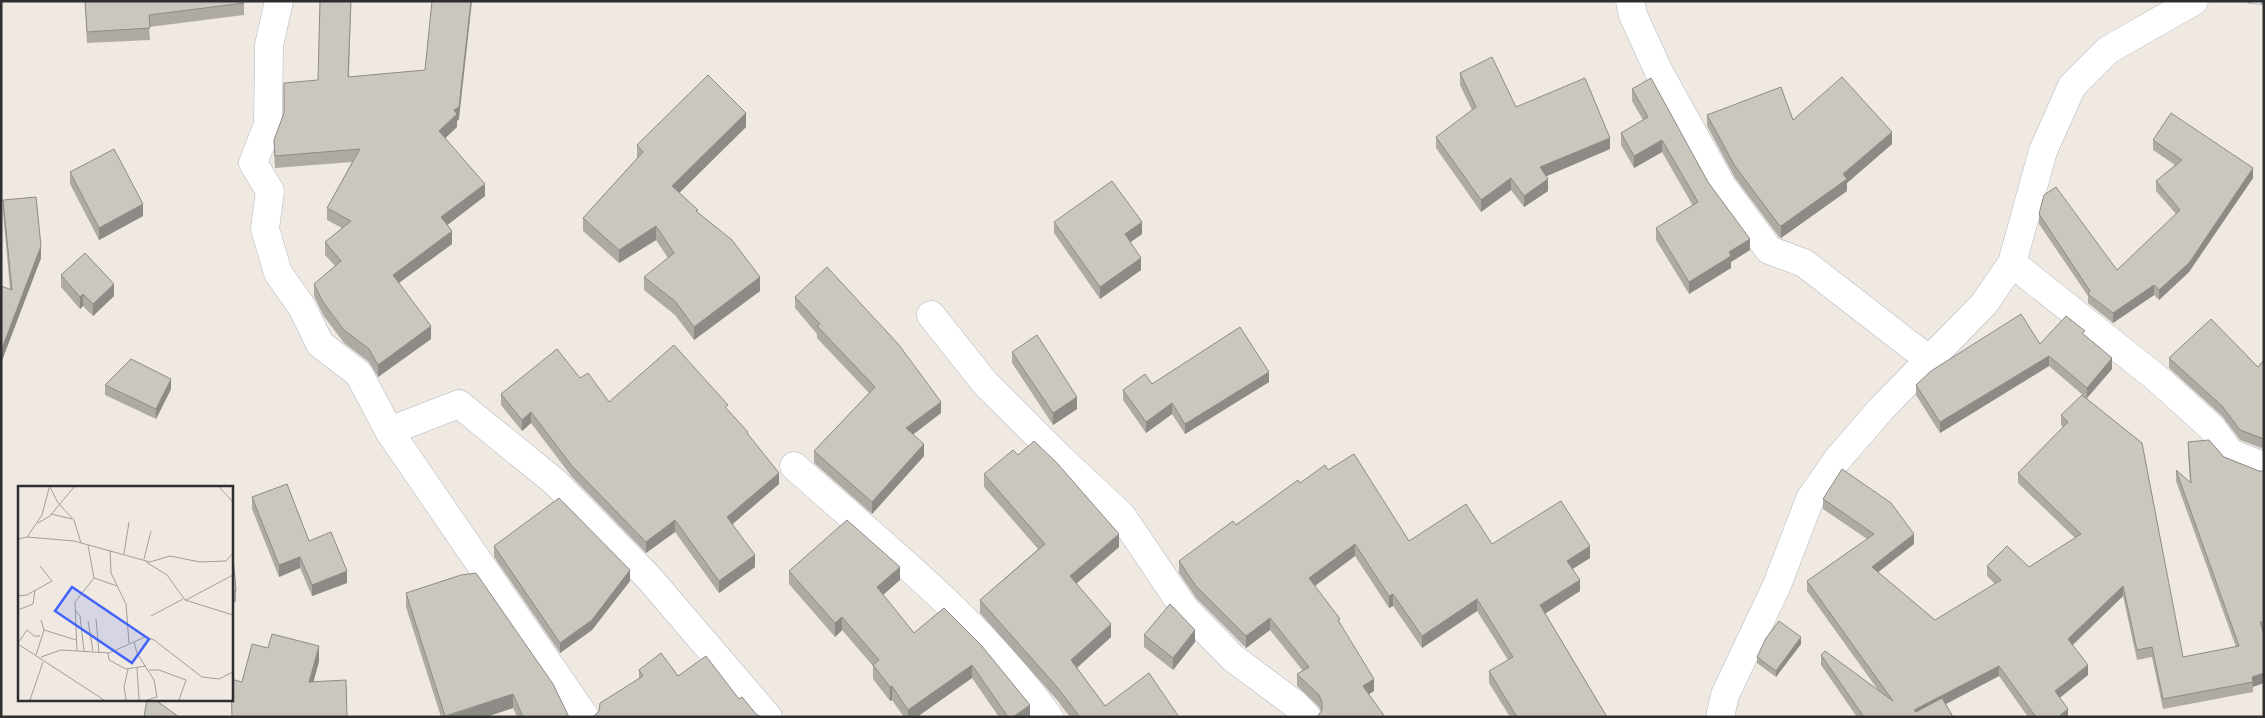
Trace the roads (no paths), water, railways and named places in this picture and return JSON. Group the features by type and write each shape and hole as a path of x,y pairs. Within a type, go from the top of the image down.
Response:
{"street":[{"path":"279,1 269,45 268,125 254,163 270,191 266,229 278,273 302,307 320,344 359,374 389,431 585,717"},
{"path":"1630,1 1633,16 1659,72 1722,186 1769,250 1804,263 1928,359"},
{"path":"1720,717 1724,695 1777,585 1810,499 1837,460 1882,408 1984,304 2012,263 2043,152 2072,86 2108,50 2194,1"},
{"path":"2012,263 2159,380 2212,428 2230,453 2264,466"},
{"path":"931,315 985,383 1059,457 1122,516 1184,608 1233,658 1296,705 1307,717"},
{"path":"389,431 459,404 555,482 648,578 768,717"},
{"path":"794,466 958,612 1029,690 1048,717"}],"railway":[{"path":"2250,1 2264,2"}]}
